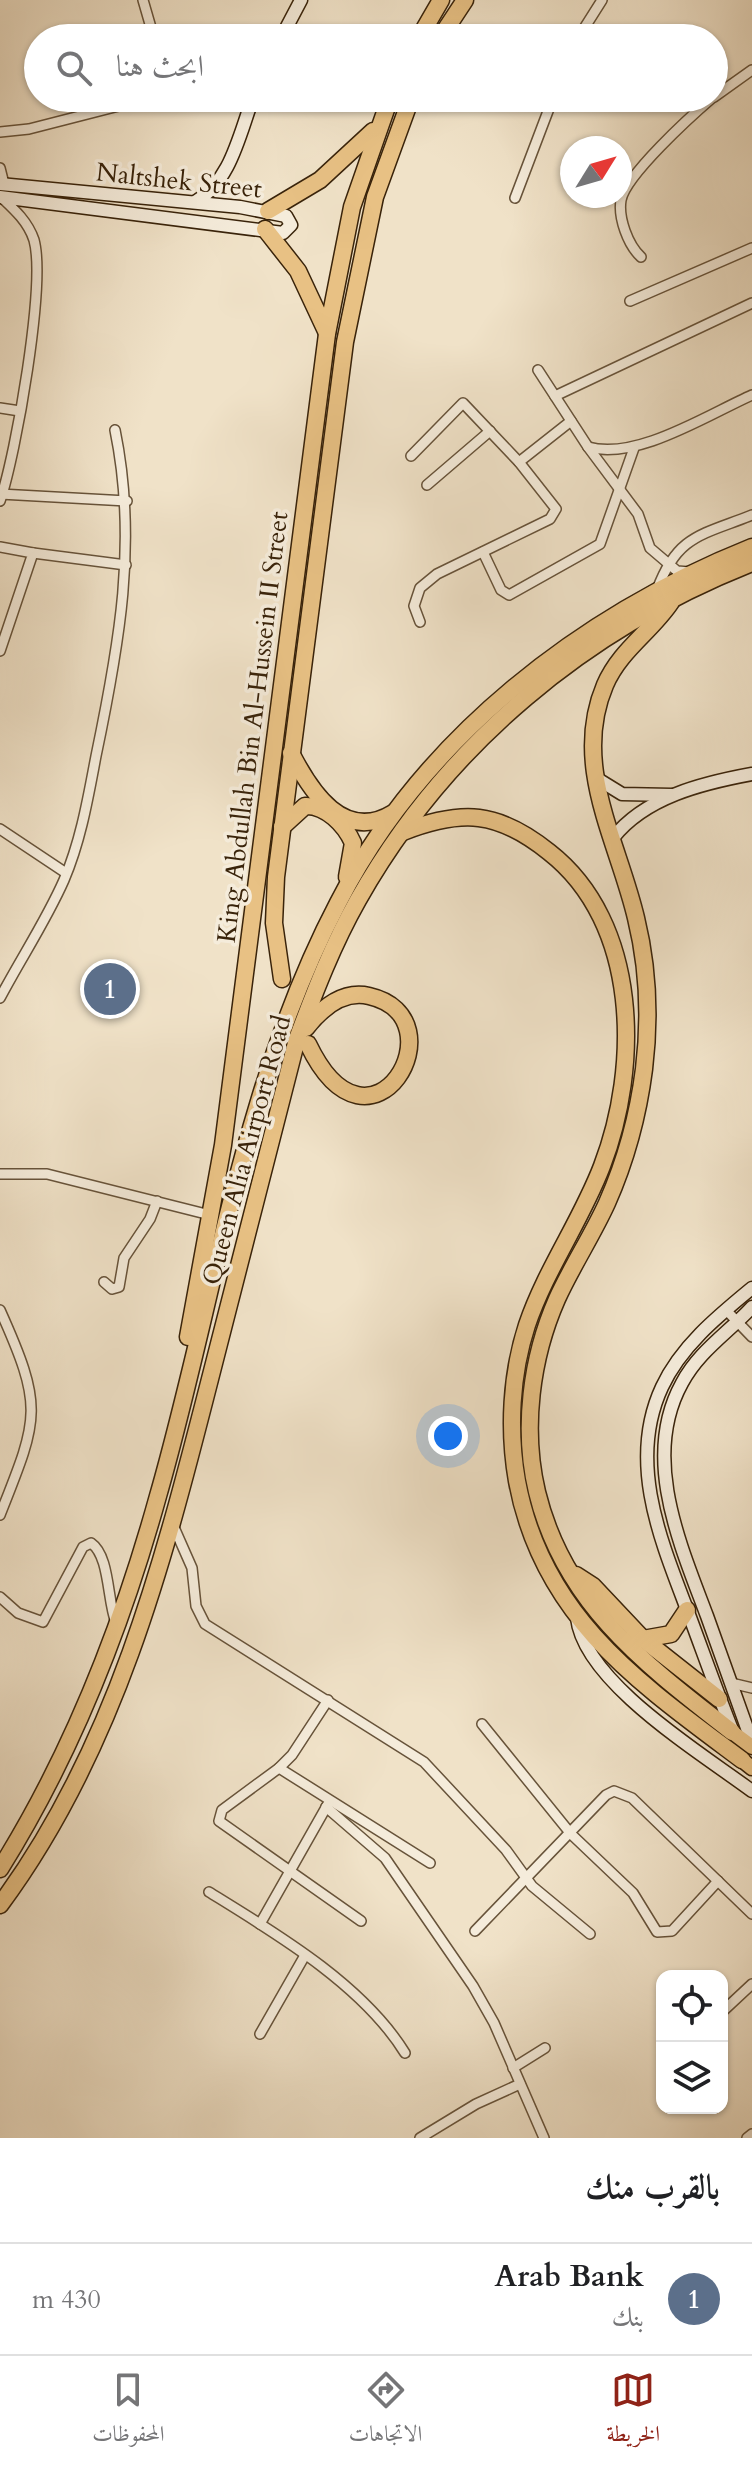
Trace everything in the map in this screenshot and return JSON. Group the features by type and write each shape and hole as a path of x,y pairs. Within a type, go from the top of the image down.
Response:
{"highway":[{"path":"427,24 441,0"},
{"path":"449,24 465,0"},
{"name":"King Abdullah Bin Al-Hussein II Street","path":"189,1368 187,1339 238,1033 327,334 352,207 385,112"},
{"name":"King Abdullah Bin Al-Hussein II Street","path":"282,979 273,911 291,752 350,312 375,197 406,112"},
{"path":"268,211 336,168 380,124"},
{"path":"265,229 298,271 327,334"},
{"name":"Queen Alia Airport Road","path":"0,1869 52,1776 126,1602 159,1494 189,1368 270,1067 296,995 338,901 399,809 463,736 513,689 580,637 657,590 752,547"},
{"name":"Queen Alia Airport Road","path":"0,1905 89,1755 130,1656 173,1525 322,974 358,899 402,833 449,773 527,695 599,640 674,598 752,563"},
{"path":"674,598 660,618 630,645 606,683 592,728 594,777 642,948 647,1006 644,1065 624,1161 606,1205 557,1299 541,1348 531,1395 533,1466 546,1522 571,1573 623,1643 745,1721"},
{"path":"291,752 311,788 350,820 371,823 399,809"},
{"path":"282,827 298,810 313,806 326,812 346,830 353,843 353,857 338,901"},
{"path":"402,833 436,820 464,815 500,823 534,841 568,868 588,894 607,933 621,980 625,1052 613,1131 594,1185 549,1272 524,1336 513,1403 517,1479 536,1546 577,1618 633,1677 750,1754"},
{"path":"351,995 365,995 385,1002 401,1019 408,1038 409,1056 395,1083 374,1094 355,1094 326,1077 303,1041 329,1005 351,995"},
{"path":"524,1336 541,1348"},
{"path":"571,1573 593,1586 643,1639 719,1699"},
{"path":"643,1639 671,1634 687,1610"}],"main road":[{"path":"745,1721 750,1754"}],"street":[{"path":"143,0 150,24"},
{"path":"288,24 301,0"},
{"path":"587,24 602,0"},
{"path":"728,87 752,70"},
{"path":"0,132 29,129 95,112"},
{"path":"195,202 215,188 224,175 248,112"},
{"path":"515,198 548,112"},
{"path":"641,257 628,238 621,198 631,182 699,112"},
{"path":"0,168 1,191 31,231 37,259 20,411 1,496 127,501"},
{"path":"224,175 230,199 240,207"},
{"name":"Naltshek Street","path":"1,191 240,207 286,216 291,225 283,233 1,191"},
{"path":"630,301 752,248"},
{"path":"555,396 752,303"},
{"path":"538,370 588,447 638,514 647,544 677,571 693,572"},
{"path":"588,447 611,451 634,448 752,395"},
{"path":"411,456 461,403 469,406 553,502 556,513 425,583 414,606 420,622"},
{"path":"0,408 20,411"},
{"path":"519,462 571,421"},
{"path":"0,998 66,873 87,806 115,669 126,565 127,501 115,430"},
{"path":"427,485 490,431"},
{"path":"483,552 506,595 597,548 610,525 634,448"},
{"path":"657,590 667,563 691,540 752,515"},
{"path":"0,547 126,565"},
{"path":"0,651 33,553"},
{"path":"613,838 633,817 672,795 752,774"},
{"path":"594,777 622,794 672,795"},
{"path":"0,829 66,873"},
{"path":"0,1174 47,1174 210,1215"},
{"path":"104,1282 112,1289 119,1287 124,1258 153,1214 157,1201"},
{"path":"745,1721 719,1699 654,1515 648,1481 650,1427 656,1402 673,1368 695,1340 752,1288"},
{"path":"737,1300 751,1312 700,1356 682,1382 669,1412 664,1450 677,1537 745,1721"},
{"path":"0,1310 29,1380 32,1422 0,1515"},
{"path":"726,1310 752,1337"},
{"path":"173,1525 192,1568 196,1606 205,1624 432,1768 506,1850 525,1877 590,1934"},
{"path":"0,1597 22,1616 43,1622 83,1547 91,1543 104,1556 108,1599 117,1626"},
{"path":"165,1553 183,1546"},
{"path":"108,1599 120,1604 126,1602"},
{"path":"577,1618 586,1649 604,1675 752,1791"},
{"path":"732,1685 752,1688"},
{"path":"328,1700 292,1755 222,1810 218,1818 361,1921"},
{"path":"482,1724 571,1834 633,1893 651,1927 660,1934 672,1931 718,1881"},
{"path":"279,1768 328,1804 369,1841 394,1869 473,1986 544,2138"},
{"path":"475,1931 606,1795 619,1791 632,1798 752,1914"},
{"path":"328,1804 369,1822 430,1863"},
{"path":"260,1924 328,1804"},
{"path":"209,1892 260,1924 363,1999 405,2053"},
{"path":"260,2034 304,1957"},
{"path":"728,2006 752,1984"},
{"path":"513,2068 545,2048"},
{"path":"420,2138 476,2104 520,2084"},
{"path":"747,2138 752,2134"}],"place":[{"name":"Arab Bank","path":"110,989"}]}
